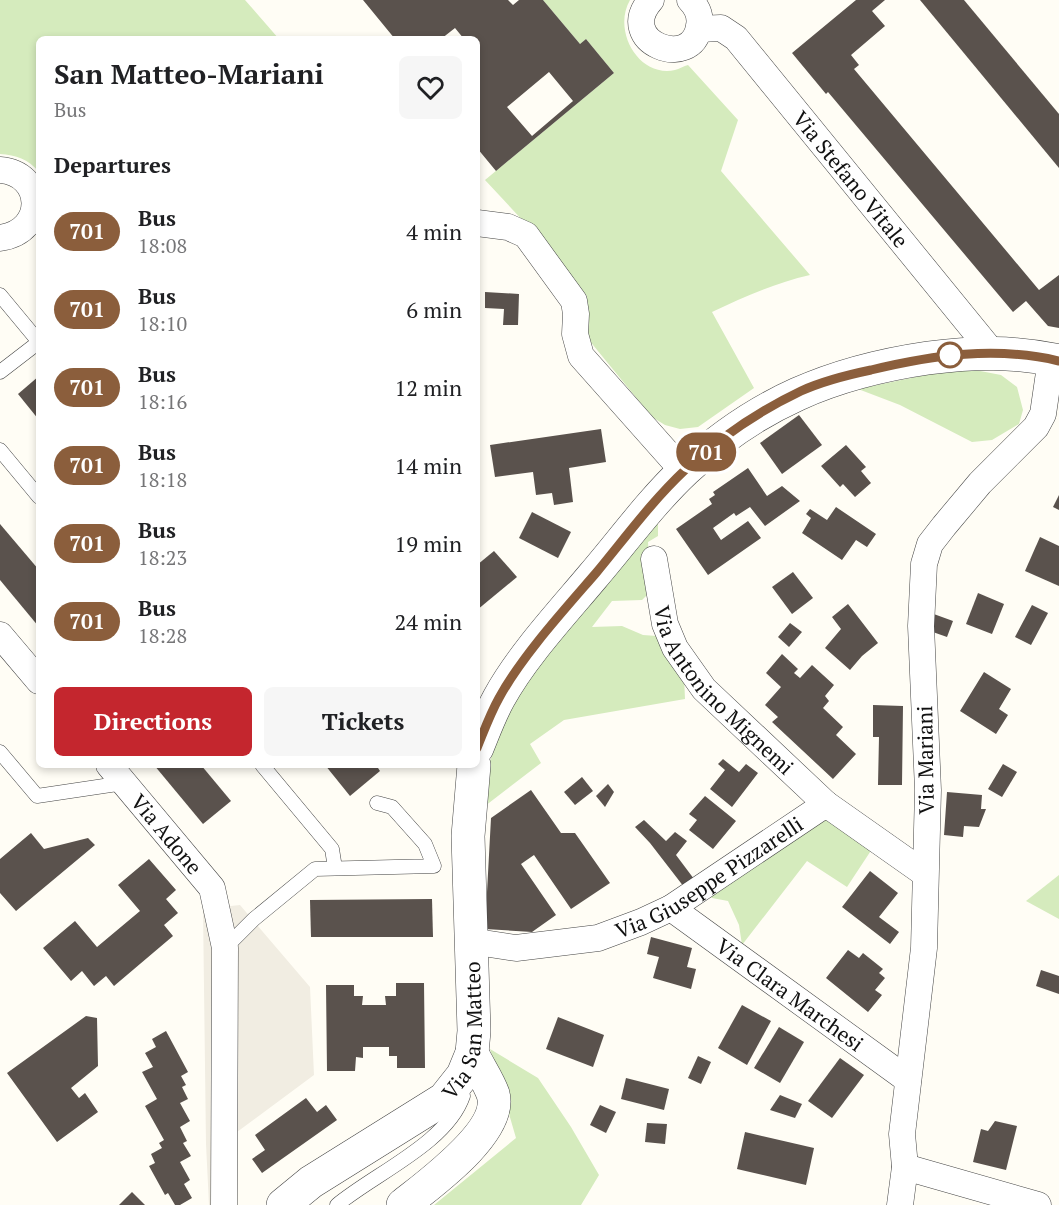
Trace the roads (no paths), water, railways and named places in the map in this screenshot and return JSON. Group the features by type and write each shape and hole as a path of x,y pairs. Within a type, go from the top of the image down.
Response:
{"street":[{"path":"651,0 644,7 641,19 643,31 650,41 660,48 672,50 684,47 694,40 699,29 700,17 690,0"},
{"name":"Via Stefano Vitale","path":"699,29 721,28 736,38 992,352"},
{"path":"0,170 18,175 26,182 32,190 36,208"},
{"path":"0,238 22,231 36,213"},
{"path":"480,223 508,227 526,235 574,301 575,334 581,356 684,472"},
{"path":"480,740 490,715 513,676 565,609 647,511 684,472 738,428 803,390 843,376 908,361 992,352 1055,360"},
{"name":"Via Mariani","path":"900,1205 905,1167 902,1134 924,948 924,873 928,790 921,626 924,564 930,544 944,526 980,483 1036,427 1043,414 1055,360"},
{"name":"Via Antonino Mignemi","path":"654,559 665,624 675,648 704,689 826,804"},
{"path":"0,635 36,677"},
{"name":"Via San Matteo","path":"283,1205 312,1182 444,1099 467,1064 474,1031 468,836 474,768"},
{"name":"Via Adone","path":"116,774 212,888 225,948 224,1205"},
{"name":"Via Giuseppe Pizzarelli","path":"470,941 516,948 598,938 671,908 826,804 924,873"},
{"name":"Via Clara Marchesi","path":"671,908 908,1080"},
{"path":"403,1205 453,1164 489,1121 493,1109 493,1095 467,1064"},
{"path":"905,1167 1038,1205"}],"lane":[{"path":"0,295 36,338"},
{"path":"0,372 36,344"},
{"path":"0,450 36,493"},
{"path":"0,752 37,795 116,774"},
{"path":"264,768 332,849 334,868"},
{"path":"225,948 254,920 315,869 434,866 419,836 392,807 376,803"},
{"path":"337,1205 429,1140 453,1115 463,1098 467,1064"}]}
